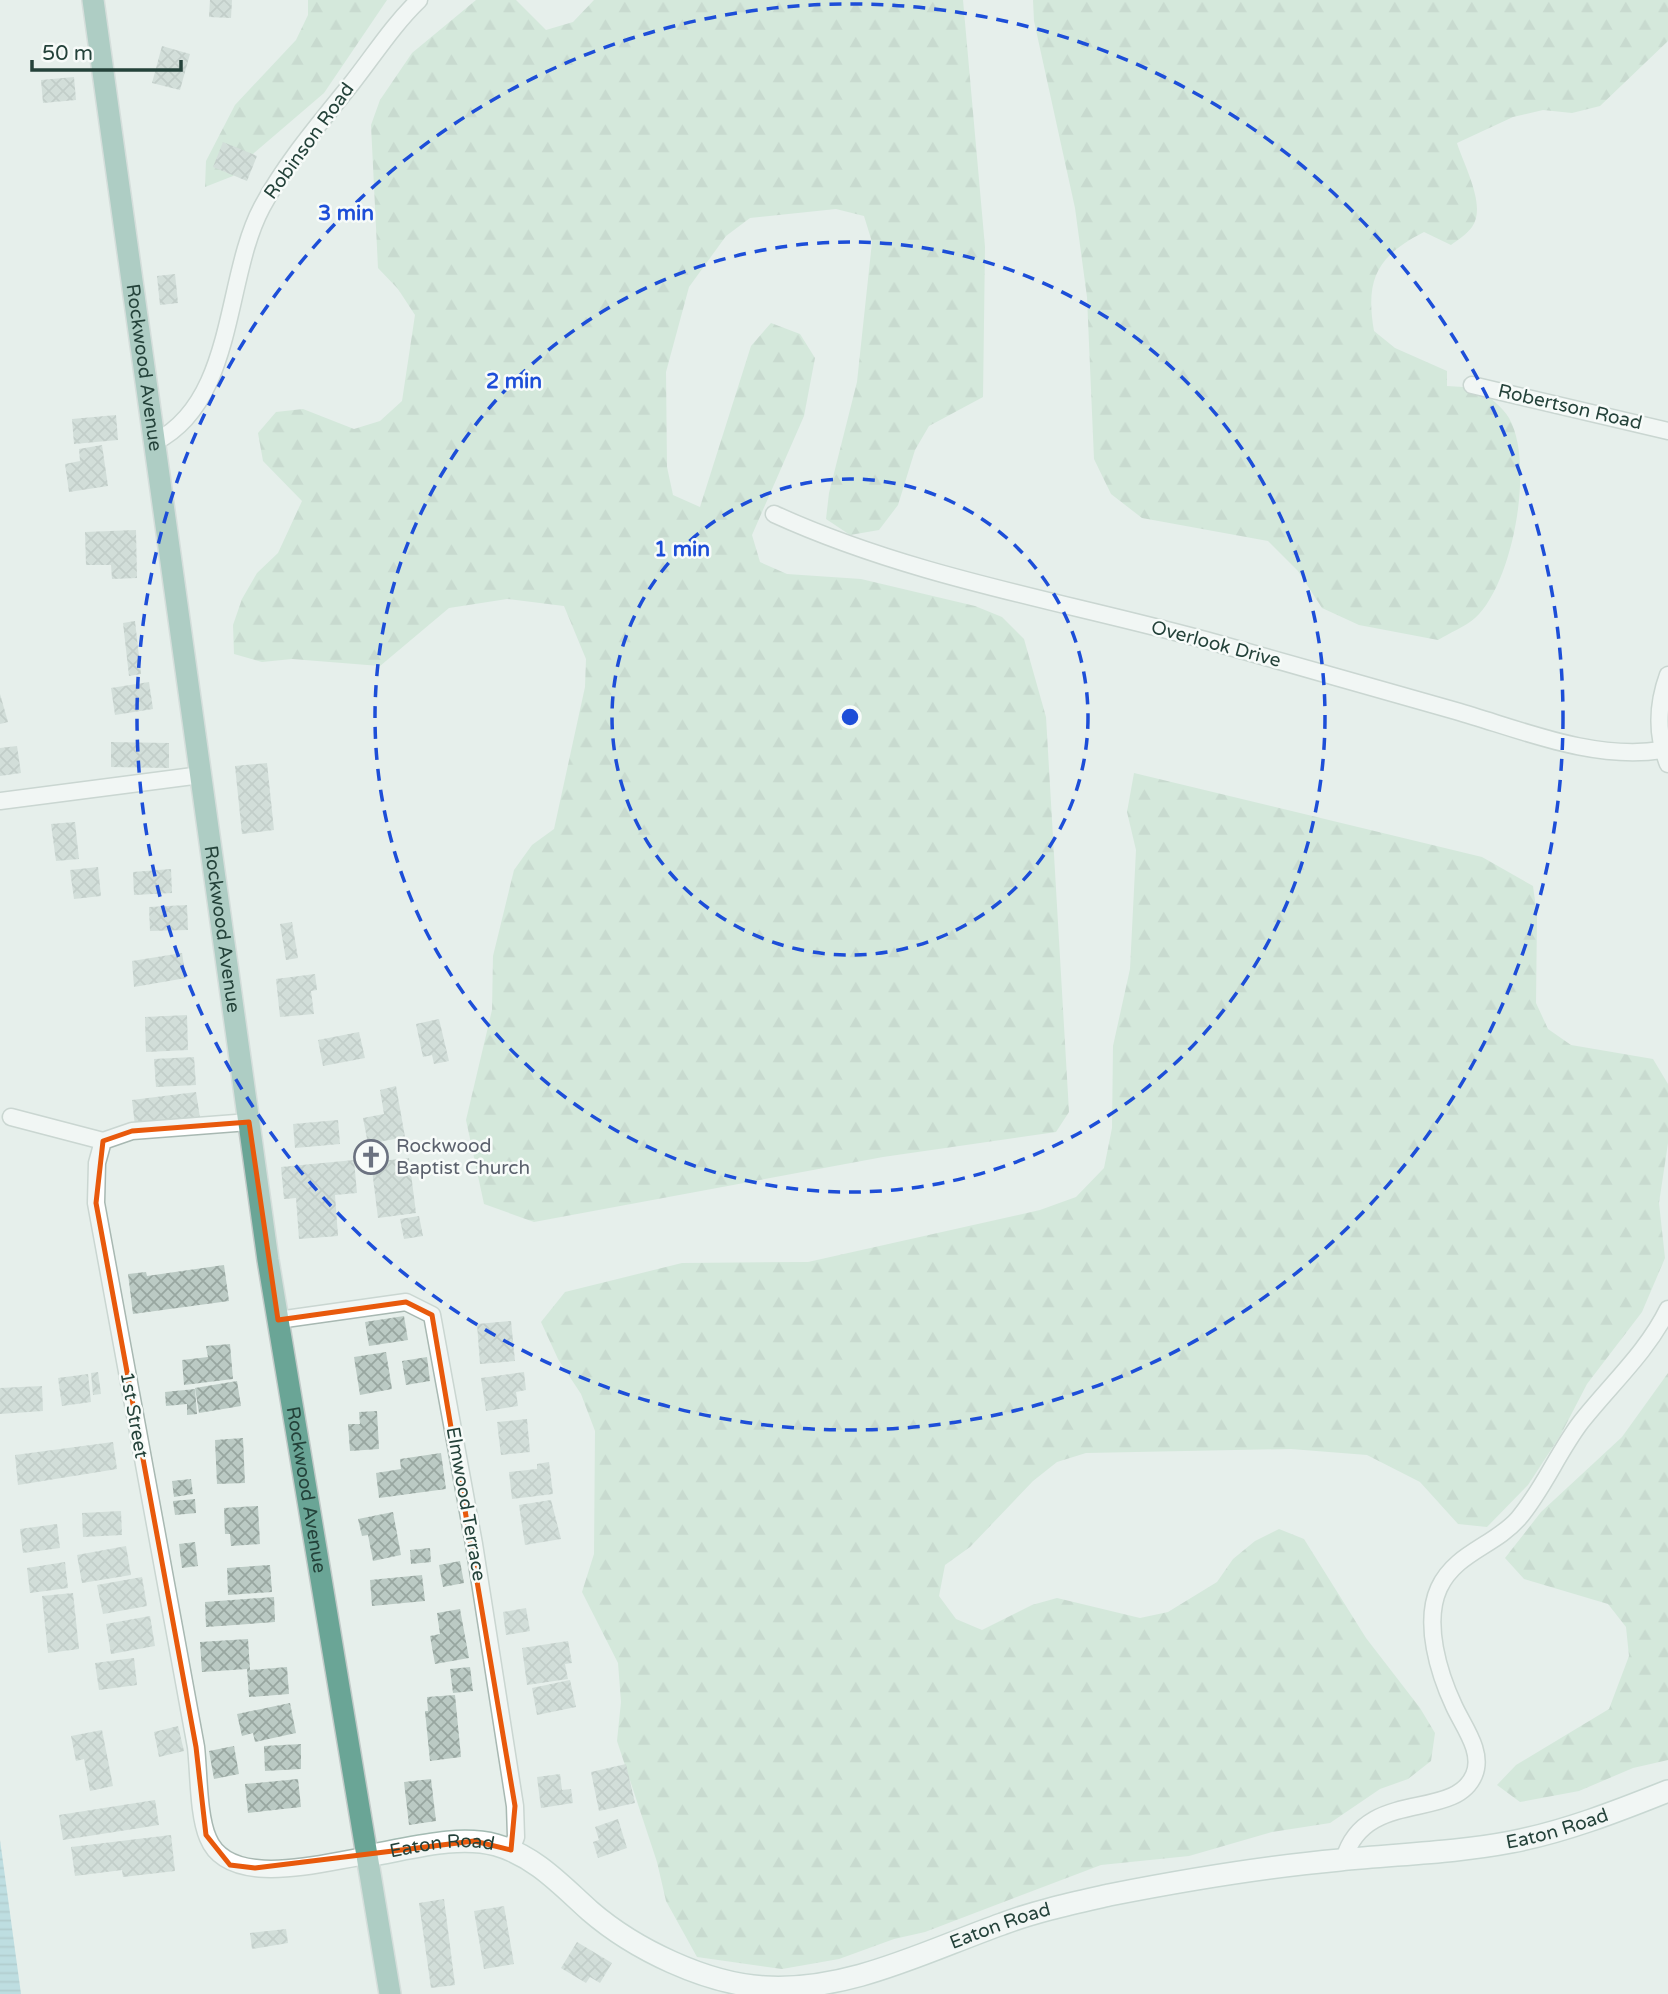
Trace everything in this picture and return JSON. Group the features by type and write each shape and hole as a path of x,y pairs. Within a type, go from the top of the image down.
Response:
{"main road":[{"name":"Rockwood Avenue","path":"93,0 278,1320 390,1994"}],"street":[{"name":"Robinson Road","path":"155,442 173,433 187,416 216,365 244,249 261,208 297,152 399,20 419,0"},
{"name":"Robertson Road","path":"1472,385 1668,431"},
{"name":"Overlook Drive","path":"774,514 814,532 955,577 1187,635 1565,742 1617,753 1665,757"},
{"path":"1665,757 1659,715 1661,695 1668,675"},
{"path":"0,801 201,775"},
{"path":"11,1117 103,1141 132,1131 249,1122"},
{"name":"1st Street","path":"103,1141 97,1163 96,1203 196,1747 206,1835 215,1853 230,1865 281,1868 366,1856"},
{"name":"Elmwood Terrace","path":"278,1320 406,1302 432,1315 474,1544 515,1806 516,1837 512,1850"},
{"path":"1344,1859 1353,1836 1361,1827 1394,1810 1450,1796 1469,1783 1474,1774 1475,1751 1453,1706 1436,1653 1434,1608 1438,1589 1460,1561 1517,1521 1581,1422 1643,1350 1668,1309"},
{"name":"Eaton Road","path":"366,1856 474,1841 512,1850 550,1872 617,1933 645,1950 698,1972 763,1987 835,1981 891,1966 1007,1922 1106,1896 1255,1868 1468,1850 1516,1842 1626,1808 1668,1791"}],"highlighted area":[{"path":"249,1122 278,1320 406,1302 432,1315 515,1806 511,1850 474,1841 255,1868 230,1865 206,1835 196,1747 96,1203 103,1141 132,1131"}],"green space":[{"path":"308,0 387,0 324,93 254,153 233,176 205,187 206,161 235,105 296,40 308,15"},
{"path":"476,0 516,0 546,30 573,22 594,0 963,0 985,247 983,397 929,426 915,450 898,505 879,530 850,535 826,519 829,493 857,382 872,242 864,216 836,209 750,218 726,236 689,287 666,372 667,467 673,495 700,507 751,346 771,323 800,334 815,358 804,416 752,535 760,562 787,574 861,579 975,606 1002,617 1024,639 1046,717 1069,1112 1056,1132 883,1157 534,1222 484,1204 466,1120 492,1010 493,956 514,870 532,845 554,829 585,687 586,659 564,606 507,599 449,608 380,666 292,659 262,662 234,654 233,625 242,599 257,573 278,553 302,501 263,461 258,433 276,412 303,409 354,429 380,421 402,401 415,315 398,289 378,268 371,125 380,100 412,53"},
{"path":"1033,0 1668,0 1668,41 1600,106 1572,113 1543,110 1513,117 1457,143 1476,197 1476,218 1472,227 1451,245 1424,232 1408,241 1385,260 1373,283 1371,297 1374,331 1395,348 1447,371 1447,386 1479,388 1506,414 1517,438 1520,492 1509,552 1500,579 1488,601 1471,621 1438,640 1359,625 1322,608 1298,571 1268,541 1142,518 1111,494 1094,459 1087,297 1075,208 1034,21"},
{"path":"1134,773 1482,857 1533,886 1537,915 1536,1003 1548,1029 1571,1045 1653,1059 1668,1084 1668,1143 1659,1203 1665,1258 1642,1312 1587,1384 1560,1436 1528,1485 1487,1527 1458,1524 1420,1482 1367,1455 1291,1449 1086,1453 1057,1462 1033,1481 970,1547 945,1565 939,1596 956,1619 982,1630 1032,1605 1057,1598 1140,1618 1168,1612 1217,1582 1233,1559 1255,1541 1279,1529 1304,1539 1366,1638 1420,1708 1435,1733 1431,1761 1408,1779 1380,1789 1330,1823 1272,1832 1189,1856 1101,1865 925,1932 894,1939 839,1959 782,1969 697,1957 666,1901 657,1862 617,1741 621,1702 618,1663 582,1592 594,1554 595,1431 581,1394 558,1359 541,1322 565,1292 682,1263 808,1262 1040,1210 1076,1197 1104,1168 1112,1128 1113,1046 1130,969 1136,850 1127,812"},
{"path":"1668,1373 1668,1760 1633,1768 1579,1791 1520,1802 1497,1785 1516,1765 1609,1709 1629,1656 1626,1627 1608,1604 1524,1579 1505,1558 1541,1512 1622,1437"}],"water":[{"path":"0,1840 21,1994 0,1994"}],"building":[{"path":"210,0 232,0 231,18 209,17"},
{"path":"162,46 190,54 180,90 152,83"},
{"path":"74,77 76,100 43,103 41,80"},
{"path":"223,142 257,156 247,181 213,167"},
{"path":"175,274 178,303 160,305 157,276"},
{"path":"116,415 118,440 74,444 72,419"},
{"path":"102,445 108,486 69,492 65,464 80,461 79,449"},
{"path":"136,530 137,578 112,579 111,565 86,565 85,532"},
{"path":"135,621 141,674 129,676 123,623"},
{"path":"149,682 153,709 115,715 111,688"},
{"path":"0,694 8,722 0,724"},
{"path":"111,742 169,743 169,768 111,767"},
{"path":"17,746 21,773 0,776 0,748"},
{"path":"267,763 274,830 242,834 235,766"},
{"path":"75,822 79,859 56,861 51,824"},
{"path":"98,867 101,896 74,899 70,870"},
{"path":"171,869 172,893 134,895 133,872"},
{"path":"187,905 188,930 150,931 149,907"},
{"path":"292,922 298,958 286,960 280,924"},
{"path":"182,953 186,978 134,987 132,961"},
{"path":"315,974 317,990 311,991 314,1014 280,1017 276,979"},
{"path":"187,1015 188,1050 146,1052 145,1017"},
{"path":"439,1019 449,1061 434,1064 432,1055 423,1057 416,1024"},
{"path":"359,1032 365,1058 323,1066 318,1040"},
{"path":"194,1057 196,1085 156,1087 154,1059"},
{"path":"396,1086 405,1137 368,1144 363,1118 384,1114 380,1090"},
{"path":"196,1092 200,1118 135,1126 132,1100"},
{"path":"338,1120 340,1144 295,1148 293,1124"},
{"path":"409,1158 416,1213 378,1218 371,1162"},
{"path":"354,1160 357,1193 335,1195 338,1236 299,1239 296,1198 284,1199 281,1167"},
{"path":"419,1216 423,1236 404,1239 400,1219"},
{"path":"224,1265 229,1301 133,1314 128,1274 146,1272 147,1276"},
{"path":"404,1316 408,1340 369,1346 365,1322"},
{"path":"511,1321 515,1361 480,1364 477,1324"},
{"path":"230,1344 233,1379 184,1385 182,1360 208,1357 206,1346"},
{"path":"386,1352 392,1389 360,1395 354,1357"},
{"path":"427,1357 430,1381 406,1385 402,1361"},
{"path":"98,1372 101,1394 93,1395 91,1373"},
{"path":"524,1372 526,1390 516,1392 518,1406 486,1411 481,1378"},
{"path":"88,1374 91,1402 62,1406 58,1378"},
{"path":"237,1381 241,1406 199,1413 195,1388"},
{"path":"42,1386 43,1411 0,1414 0,1388"},
{"path":"195,1389 197,1414 187,1415 187,1404 166,1406 165,1392"},
{"path":"377,1411 379,1449 350,1451 348,1424 360,1424 359,1412"},
{"path":"527,1419 530,1452 501,1455 497,1422"},
{"path":"243,1438 245,1483 217,1484 215,1440"},
{"path":"113,1442 117,1469 18,1485 15,1455"},
{"path":"441,1453 446,1489 379,1498 376,1473 401,1469 400,1459"},
{"path":"549,1462 553,1494 512,1499 509,1472 537,1469 537,1464"},
{"path":"191,1479 193,1494 174,1497 172,1481"},
{"path":"195,1499 196,1513 175,1515 173,1501"},
{"path":"551,1500 561,1539 525,1545 519,1505"},
{"path":"258,1506 260,1544 231,1546 230,1534 225,1534 224,1508"},
{"path":"121,1511 122,1535 83,1537 82,1513"},
{"path":"393,1512 401,1555 373,1561 368,1535 362,1536 358,1519"},
{"path":"57,1524 60,1548 23,1553 20,1529"},
{"path":"195,1542 198,1566 182,1568 179,1544"},
{"path":"126,1546 131,1575 82,1583 77,1555"},
{"path":"430,1548 431,1562 411,1564 410,1550"},
{"path":"460,1561 464,1583 443,1587 439,1565"},
{"path":"65,1562 68,1588 30,1593 27,1568"},
{"path":"270,1565 272,1592 228,1595 227,1568"},
{"path":"422,1575 425,1601 372,1606 370,1580"},
{"path":"142,1577 147,1606 103,1614 97,1585"},
{"path":"73,1593 79,1649 48,1653 42,1596"},
{"path":"274,1597 275,1622 206,1627 205,1602"},
{"path":"526,1608 530,1631 506,1635 503,1612"},
{"path":"460,1609 469,1658 435,1664 430,1636 440,1634 437,1613"},
{"path":"150,1616 155,1646 111,1654 106,1624"},
{"path":"248,1639 250,1670 287,1667 289,1694 249,1697 247,1669 202,1672 200,1642"},
{"path":"568,1641 572,1663 565,1664 568,1679 527,1685 522,1648"},
{"path":"134,1658 137,1685 99,1690 95,1663"},
{"path":"470,1667 473,1691 453,1693 450,1669"},
{"path":"570,1680 576,1707 537,1715 532,1688"},
{"path":"455,1695 461,1757 430,1761 425,1711 428,1711 427,1697"},
{"path":"290,1703 296,1733 255,1742 253,1733 242,1736 237,1714"},
{"path":"178,1726 184,1751 159,1757 154,1732"},
{"path":"102,1730 113,1786 90,1791 84,1759 76,1761 71,1736"},
{"path":"301,1744 301,1769 265,1771 264,1746"},
{"path":"234,1746 239,1774 214,1779 209,1751"},
{"path":"626,1764 635,1803 599,1811 591,1772"},
{"path":"560,1774 562,1790 571,1789 573,1803 541,1808 537,1777"},
{"path":"298,1779 301,1807 248,1813 245,1784"},
{"path":"431,1779 436,1821 409,1825 404,1782"},
{"path":"155,1800 159,1825 63,1840 59,1815"},
{"path":"618,1819 627,1848 598,1858 593,1842 599,1840 595,1827"},
{"path":"171,1835 175,1871 123,1877 122,1870 75,1876 71,1847"},
{"path":"444,1899 455,1985 431,1988 419,1903"},
{"path":"504,1906 514,1964 484,1969 474,1911"},
{"path":"286,1929 288,1943 252,1949 250,1933"},
{"path":"577,1942 612,1963 600,1983 590,1977 586,1983 561,1968"}],"place":[{"name":"Rockwood Baptist Church","path":"371,1157"}]}
